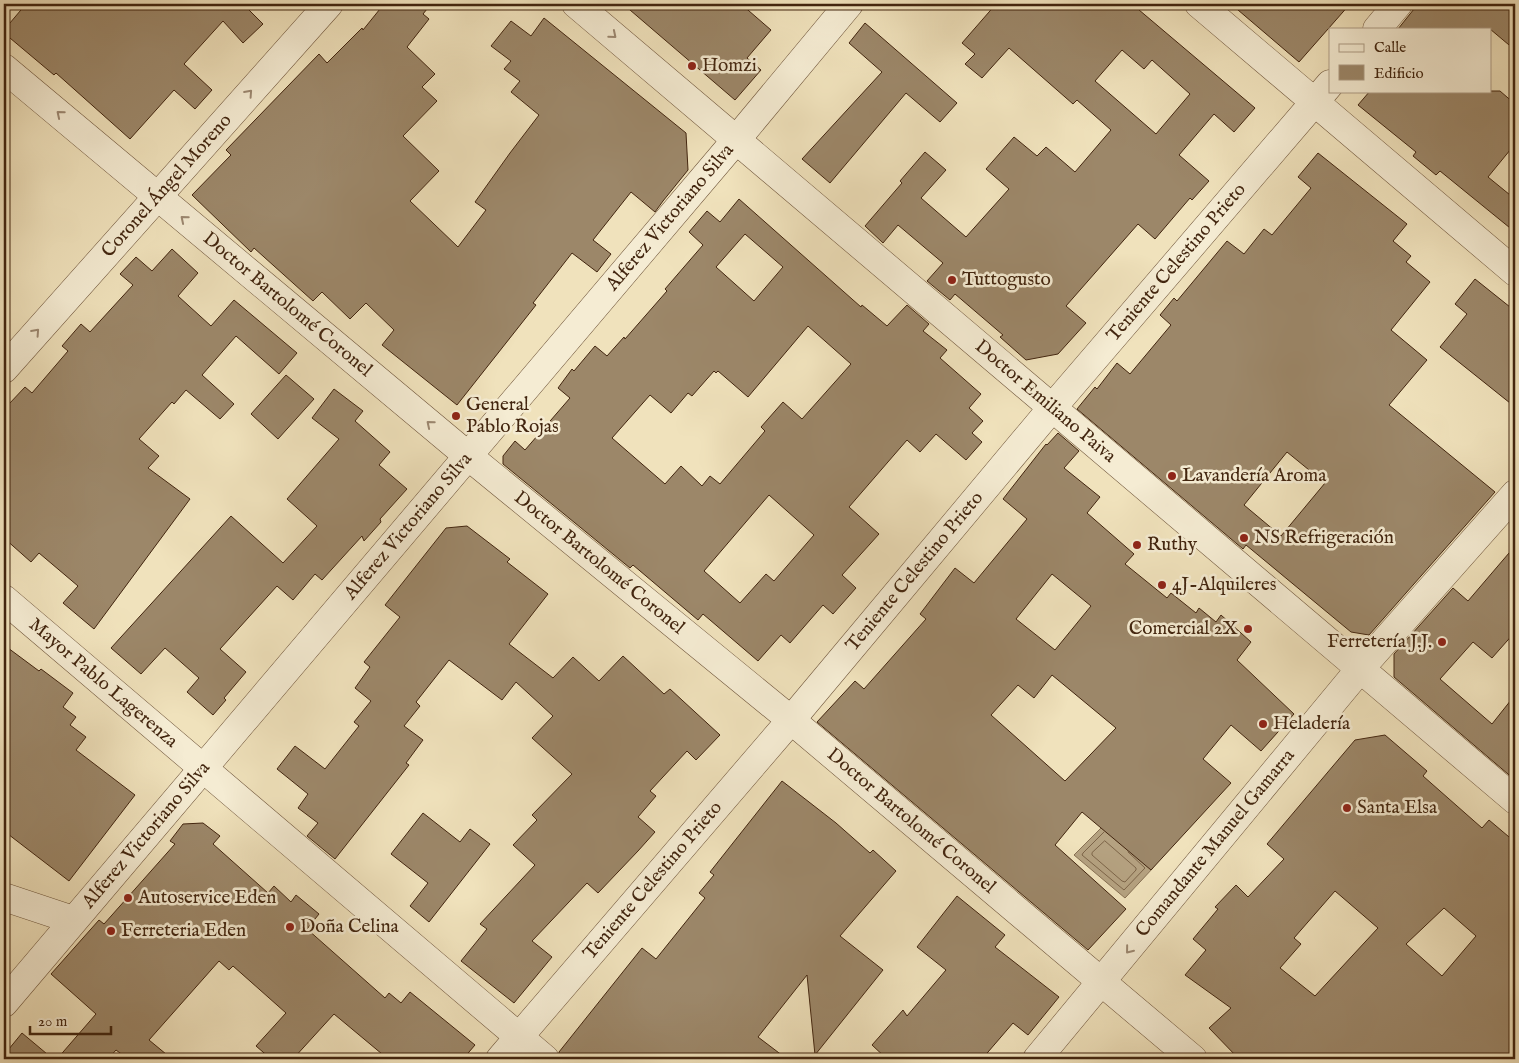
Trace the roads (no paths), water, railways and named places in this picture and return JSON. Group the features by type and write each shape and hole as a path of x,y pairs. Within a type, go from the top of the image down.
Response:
{"street":[{"name":"Coronel Ángel Moreno","path":"4,369 329,4"},
{"name":"Doctor Emiliano Paiva","path":"576,4 1515,800"},
{"name":"Alferez Victoriano Silva","path":"4,1003 202,767 736,140 849,4"},
{"path":"1199,4 1323,93 1515,272"},
{"path":"1378,28 1398,4"},
{"name":"Doctor Bartolomé Coronel","path":"4,68 467,455 791,720 1193,1059"},
{"name":"Teniente Celestino Prieto","path":"500,1059 791,720 1052,408 1323,93"},
{"name":"Comandante Manuel Gamarra","path":"1037,1059 1360,669 1515,494"},
{"name":"Mayor Pablo Lagerenza","path":"4,599 545,1059"},
{"path":"4,897 73,920"}],"water":[{"path":"1104,825 1153,868 1125,898 1074,855"}],"place":[{"name":"Homzi","path":"692,66"},
{"name":"Tuttogusto","path":"952,280"},
{"name":"General Pablo Rojas","path":"456,416"},
{"name":"Lavandería Aroma","path":"1172,476"},
{"name":"NS Refrigeración","path":"1244,538"},
{"name":"Ruthy","path":"1137,545"},
{"name":"4J-Alquileres","path":"1162,585"},
{"name":"Comercial 2X","path":"1248,629"},
{"name":"Ferretería J.J.","path":"1442,642"},
{"name":"Heladería","path":"1263,724"},
{"name":"Santa Elsa","path":"1347,808"},
{"name":"Autoservice Eden","path":"128,898"},
{"name":"Doña Celina","path":"290,927"},
{"name":"Ferreteria Eden","path":"111,931"}]}
